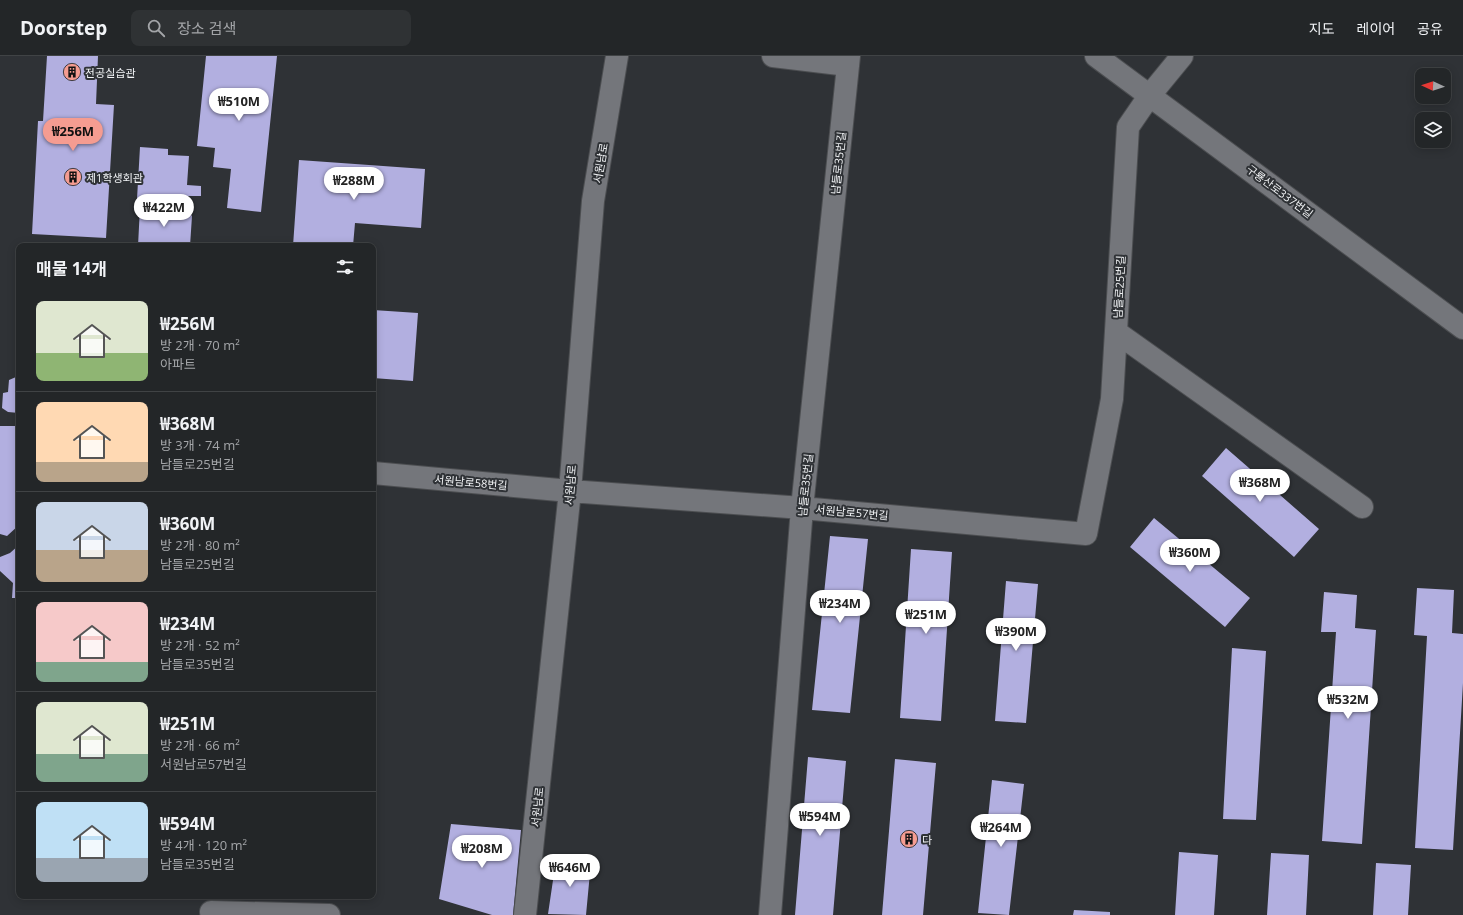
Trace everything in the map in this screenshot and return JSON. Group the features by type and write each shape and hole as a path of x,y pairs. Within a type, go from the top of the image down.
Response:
{"street":[{"name":"서원남로","path":"526,915 570,491 593,201 618,56"},
{"path":"773,56 849,61"},
{"name":"구룡산로337번길","path":"1096,56 1463,328"},
{"name":"남들로25번길","path":"1086,534 1112,399 1128,127 1150,95 1182,56"},
{"name":"남들로35번길","path":"770,915 802,508 849,61"},
{"path":"1116,332 1362,507"},
{"name":"서원남로58번길","path":"376,473 570,491"},
{"name":"서원남로57번길","path":"570,491 802,508 1086,534"},
{"path":"211,908 329,915"}],"building":[{"name":"제1학생회관","path":"47,56 98,56 96,104 114,105 106,238 32,234 38,121 43,121"},
{"path":"206,56 277,56 261,212 227,208 231,169 213,167 215,148 197,146"},
{"path":"140,147 168,149 168,155 189,156 187,185 201,186 201,196 188,196 188,202 137,199"},
{"path":"299,160 425,169 421,228 355,223 353,243 293,243"},
{"path":"140,207 188,211 192,216 190,243 138,243"},
{"path":"76,242 77,243 35,243"},
{"path":"376,310 418,313 413,381 376,378"},
{"path":"16,377 16,413 8,412 2,408 3,393 8,392 9,380"},
{"path":"0,426 15,426 16,528 7,536 0,534"},
{"path":"1226,448 1319,529 1294,557 1202,476"},
{"path":"1154,518 1250,598 1225,627 1130,547"},
{"path":"830,536 868,539 850,713 812,710"},
{"path":"16,548 16,598 12,598 13,583 0,571 0,557 10,553"},
{"path":"911,549 952,552 941,721 900,718"},
{"path":"1006,581 1038,584 1026,723 995,721"},
{"path":"1417,588 1454,590 1452,633 1463,634 1463,683 1453,850 1415,848 1427,636 1414,635"},
{"path":"1324,592 1357,595 1355,628 1376,630 1362,844 1322,841 1336,632 1321,632"},
{"path":"1232,648 1266,651 1256,820 1223,819"},
{"path":"808,757 846,761 833,915 795,915"},
{"name":"다","path":"895,759 936,763 923,915 882,915"},
{"path":"992,780 1024,784 1009,915 978,913"},
{"path":"451,824 521,830 513,915 492,915 439,899"},
{"path":"1179,852 1218,855 1214,915 1175,915"},
{"path":"1271,853 1309,855 1306,915 1267,915"},
{"path":"556,860 591,862 586,915 548,914"},
{"path":"1376,863 1411,865 1408,915 1373,915"},
{"path":"1074,910 1110,912 1110,915 1073,915"}],"place":[{"name":"전공실습관","path":"72,72"},
{"name":"제1학생회관","path":"73,177"},
{"name":"다","path":"909,839"}]}
